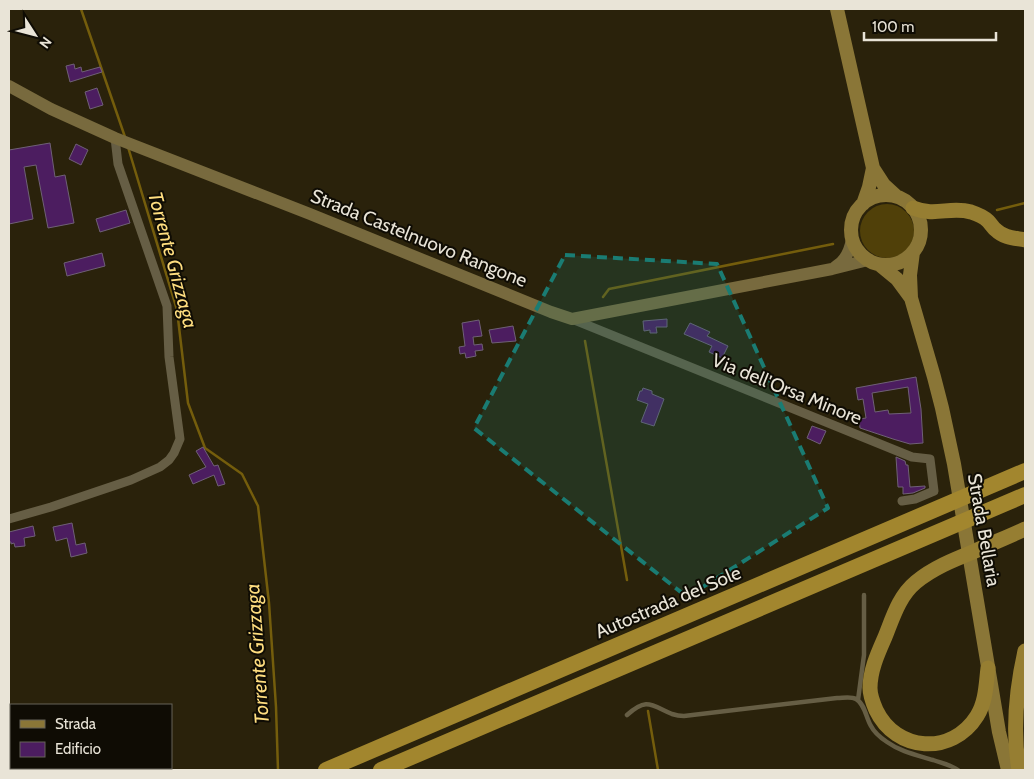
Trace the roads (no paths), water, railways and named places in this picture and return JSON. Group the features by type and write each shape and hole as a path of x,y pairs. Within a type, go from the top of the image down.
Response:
{"highway":[{"path":"913,208 928,212 962,210 980,215 987,219 995,230 1002,235 1025,240"},
{"name":"Autostrada del Sole","path":"326,770 1025,471"},
{"path":"381,770 1025,495"},
{"path":"988,668 985,693 976,718 960,734 946,741 924,745 913,743 896,734 882,719 870,689 876,658 897,607 905,593 926,574 1025,529"},
{"path":"1020,770 1016,748 1015,717 1017,689 1025,651"}],"main road":[{"path":"837,9 873,168 884,185 896,196"},
{"name":"Strada Castelnuovo Rangone","path":"9,86 51,109 117,139 572,319 874,262"},
{"path":"863,204 873,168"},
{"path":"832,269 843,262 850,248 852,223 863,204 870,199 887,195 906,200 913,208"},
{"name":"Strada Bellaria","path":"913,208 921,225 921,235 913,252 910,276 911,298 934,377 954,464 999,732 1008,770"},
{"name":"Strada Bellaria","path":"852,239 858,251 897,279 911,298"},
{"path":"874,262 889,265 898,263 907,259 913,252"}],"street":[{"path":"9,519 131,480 155,469 169,460 180,439 169,357 167,306 118,164 117,139"},
{"name":"Via dell'Orsa Minore","path":"572,319 912,457 930,459 934,491 915,499 902,501"}],"lane":[{"path":"858,700 864,655 864,595"},
{"path":"627,715 643,704 655,705 673,715 684,716 837,698 851,698 858,700 862,704 871,727 887,742 903,751 958,770"}],"waterway":[{"name":"Torrente Grizzaga","path":"81,9 125,137"},
{"name":"Torrente Grizzaga","path":"128,147 177,310 188,403 205,448 242,474 258,506 269,603 278,770"},
{"path":"997,210 1025,203"},
{"path":"603,297 609,289 833,244"},
{"path":"585,341 627,580"},
{"path":"648,711 658,770"}]}
